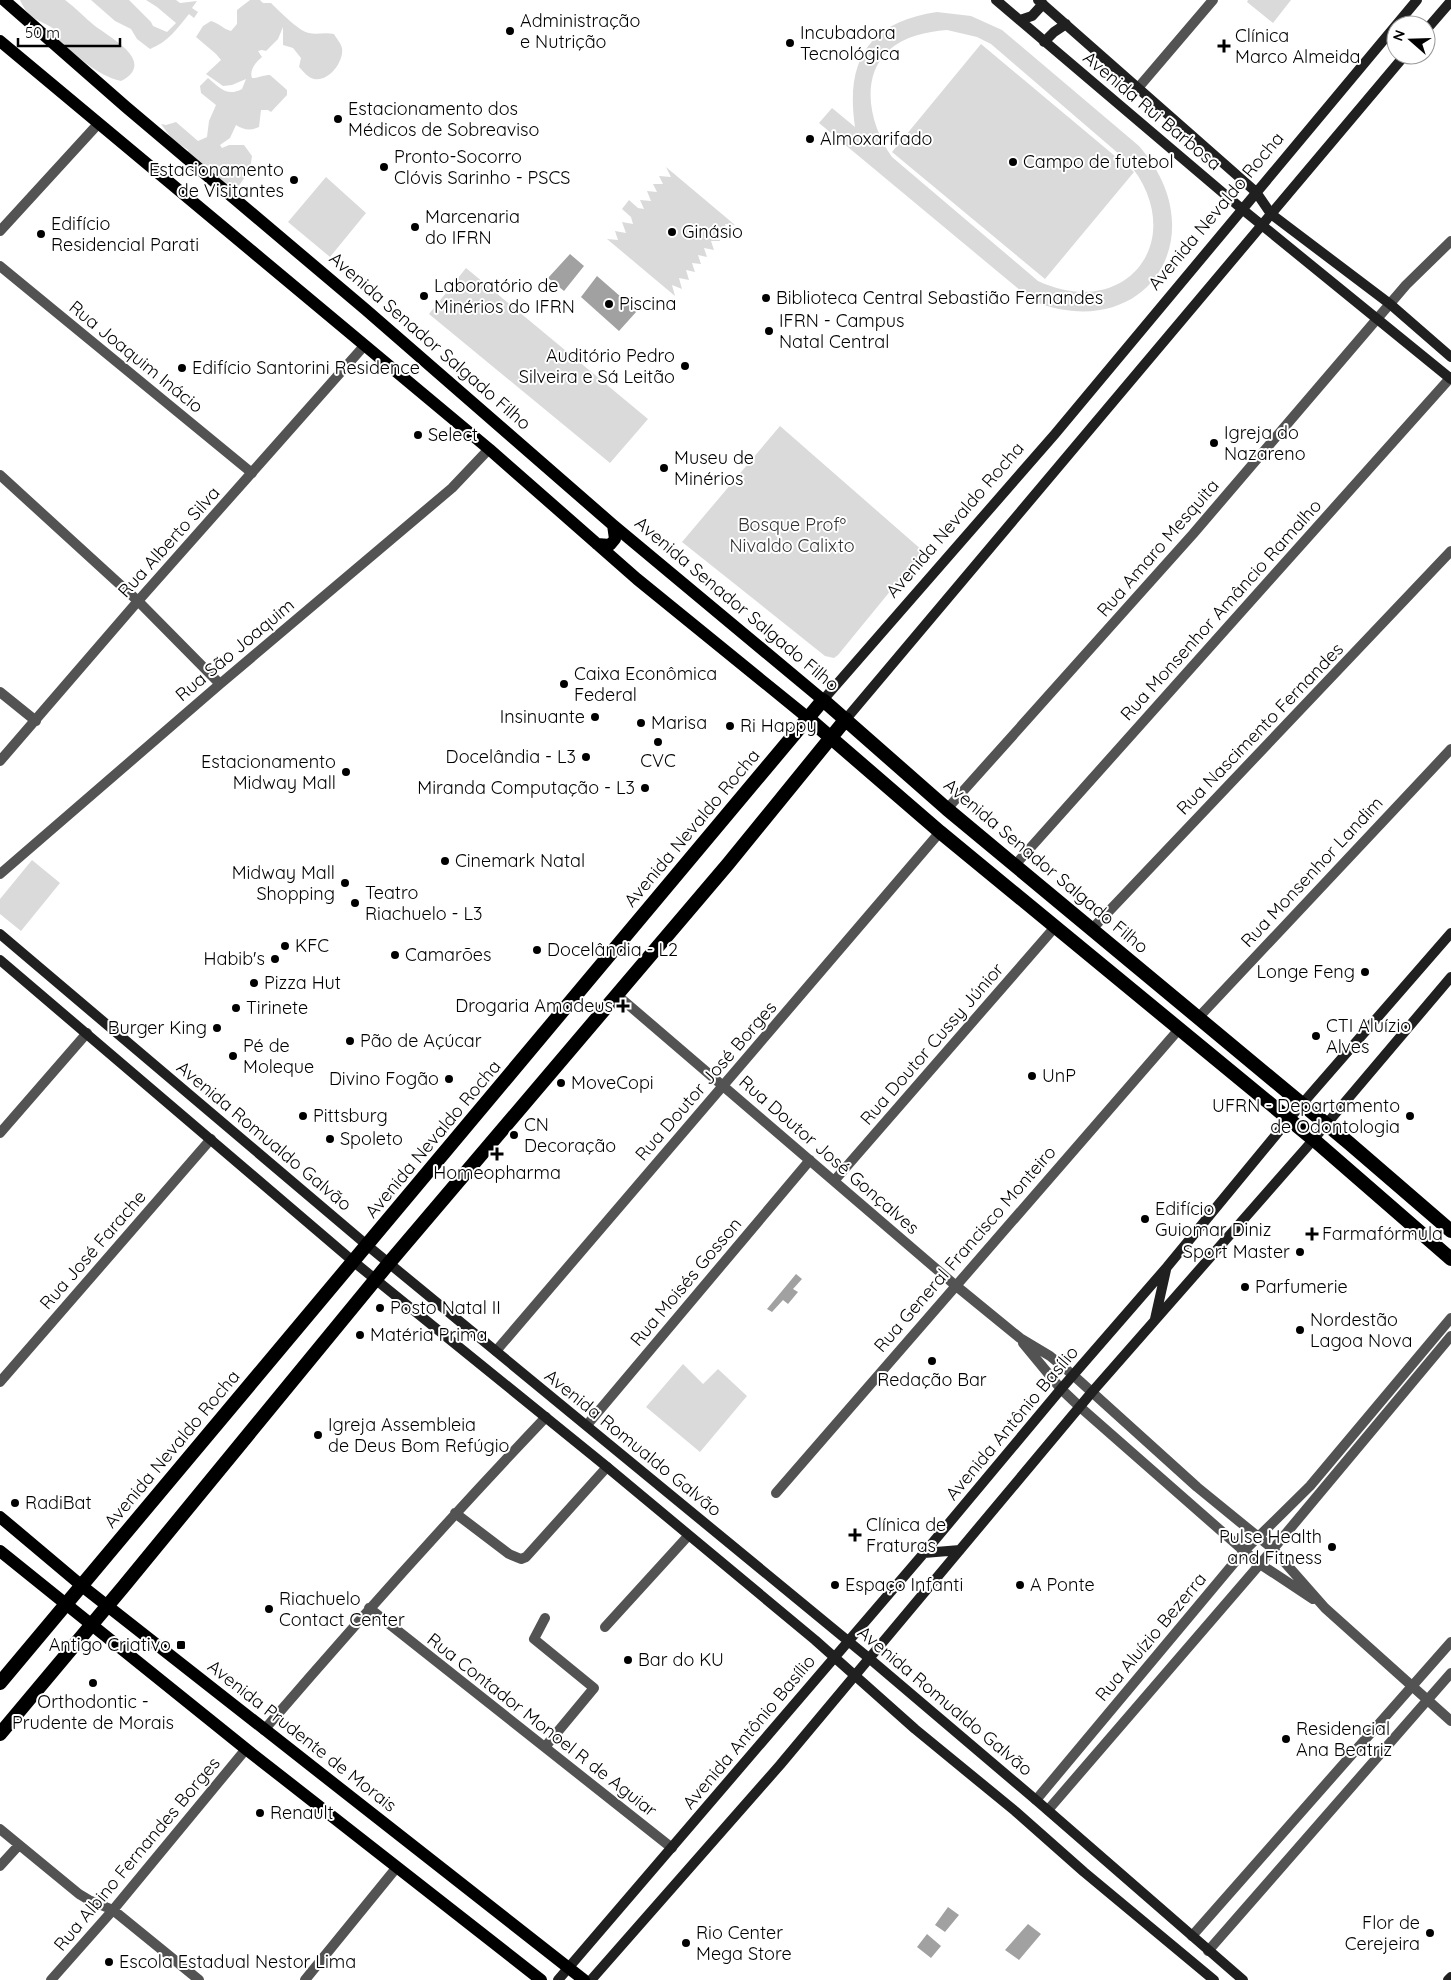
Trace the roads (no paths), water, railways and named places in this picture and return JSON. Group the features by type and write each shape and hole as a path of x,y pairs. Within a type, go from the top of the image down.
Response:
{"highway":[{"name":"Avenida Nevaldo Rocha","path":"0,1684 823,700"},
{"name":"Avenida Senador Salgado Filho","path":"823,700 947,808 1326,1124 1451,1231"},
{"path":"808,718 1055,928 1180,1028 1313,1139 1451,1259"},
{"path":"0,1734 108,1606 389,1263 728,864 846,719"}],"main road":[{"name":"Avenida Senador Salgado Filho","path":"4,0 126,107 365,309 613,524 823,700"},
{"name":"Avenida Rui Barbosa","path":"996,0 1242,209 1451,378"},
{"name":"Avenida Nevaldo Rocha","path":"823,700 1055,434 1417,0"},
{"path":"1436,18 1451,1"},
{"path":"1020,20 1032,16 1040,2"},
{"name":"Avenida Rui Barbosa","path":"1040,2 1256,192 1272,214 1390,304 1451,357"},
{"path":"1044,42 1066,24"},
{"path":"0,40 98,124 489,449 637,579 808,718"},
{"path":"846,719 1397,65"},
{"path":"598,544 610,544 615,539 613,524"},
{"name":"Avenida Antônio Basílio","path":"558,1980 1167,1267 1289,1119 1451,933"},
{"name":"Avenida Romualdo Galvão","path":"0,934 368,1246 870,1658 1243,1980"},
{"name":"Avenida Romualdo Galvão","path":"2,964 86,1033 354,1262 607,1466 1015,1811 1084,1872 1214,1980"},
{"path":"591,1980 780,1765 1092,1392 1326,1124 1451,977"},
{"path":"1154,1320 1167,1267"},
{"name":"Avenida Prudente de Morais","path":"0,1517 82,1586 584,1980"},
{"path":"924,1553 960,1550"},
{"path":"0,1551 246,1750 541,1980"},
{"path":"1448,1980 1451,1977"}],"street":[{"path":"1138,88 1213,0"},
{"path":"0,231 98,124"},
{"name":"Rua Amaro Mesquita","path":"947,808 1193,534 1390,304 1451,241"},
{"name":"Rua Joaquim Inácio","path":"0,266 252,473"},
{"name":"Rua Alberto Silva","path":"0,761 138,601 364,346"},
{"name":"Rua Monsenhor Amâncio Ramalho","path":"1015,865 1451,378"},
{"name":"Rua São Joaquim","path":"0,874 220,684 452,488 489,449"},
{"path":"0,475 138,601 220,684"},
{"name":"Rua Nascimento Fernandes","path":"1092,929 1451,551"},
{"path":"0,692 36,721"},
{"name":"Rua Monsenhor Landim","path":"1198,1018 1451,749"},
{"name":"Rua Doutor José Borges","path":"496,1351 940,832"},
{"name":"Rua Doutor Cussy Júnior","path":"834,1182 1055,928"},
{"name":"Rua Doutor José Gonçalves","path":"617,995 955,1285 1020,1338 1050,1356 1220,1506 1258,1536 1325,1608 1451,1721"},
{"name":"Rua General Francisco Monteiro","path":"776,1493 1180,1028"},
{"path":"0,1134 86,1033"},
{"name":"Rua José Farache","path":"0,1382 211,1139"},
{"name":"Rua Moisés Gosson","path":"587,1425 810,1160"},
{"name":"Rua Aluízio Bezerra","path":"1036,1800 1244,1551 1310,1486 1451,1318"},
{"path":"1442,1328 1451,1336"},
{"name":"Rua Aluízio Bezerra","path":"1048,1810 1260,1564 1451,1336"},
{"name":"Rua Doutor José Gonçalves","path":"1020,1338 1061,1389 1080,1407 1244,1551 1325,1608"},
{"path":"264,1730 369,1608 546,1417"},
{"path":"1328,1464 1337,1471"},
{"path":"455,1513 509,1554 521,1558 526,1557 607,1466"},
{"path":"1208,1520 1220,1506"},
{"path":"605,1627 688,1536"},
{"name":"Rua Contador Monoel R de Aguiar","path":"369,1608 672,1848"},
{"path":"544,1747 594,1688 534,1639 545,1618"},
{"path":"1192,1936 1451,1642"},
{"path":"1208,1951 1451,1673"},
{"name":"Rua Albino Fernandes Borges","path":"51,1980 113,1910 246,1750"},
{"path":"0,1829 79,1894 113,1910 199,1980"},
{"path":"0,1866 19,1845"},
{"path":"305,1980 397,1867"}],"place":[{"name":"Administração e Nutrição","path":"510,31"},
{"name":"Incubadora Tecnológica","path":"790,43"},
{"name":"Clínica Marco Almeida","path":"1224,46"},
{"name":"Estacionamento dos Médicos de Sobreaviso","path":"338,119"},
{"name":"Almoxarifado","path":"810,139"},
{"name":"Campo de futebol","path":"1013,162"},
{"name":"Pronto-Socorro Clóvis Sarinho - PSCS","path":"384,167"},
{"name":"Estacionamento de Visitantes","path":"294,180"},
{"name":"Marcenaria do IFRN","path":"415,227"},
{"name":"Ginásio","path":"672,232"},
{"name":"Edifício Residencial Parati","path":"41,234"},
{"name":"Laboratório de Minérios do IFRN","path":"424,296"},
{"name":"Biblioteca Central Sebastião Fernandes","path":"766,298"},
{"name":"Piscina","path":"609,304"},
{"name":"IFRN - Campus Natal Central","path":"769,331"},
{"name":"Auditório Pedro Silveira e Sá Leitão","path":"685,366"},
{"name":"Edifício Santorini Residence","path":"182,368"},
{"name":"Select","path":"418,435"},
{"name":"Igreja do Nazareno","path":"1214,443"},
{"name":"Museu de Minérios","path":"664,468"},
{"name":"Caixa Econômica Federal","path":"564,684"},
{"name":"Insinuante","path":"595,717"},
{"name":"Marisa","path":"641,723"},
{"name":"Ri Happy","path":"730,726"},
{"name":"CVC","path":"658,742"},
{"name":"Docelândia - L3","path":"586,757"},
{"name":"Estacionamento Midway Mall","path":"346,772"},
{"name":"Miranda Computação - L3","path":"645,788"},
{"name":"Cinemark Natal","path":"445,861"},
{"name":"Midway Mall Shopping","path":"345,883"},
{"name":"Teatro Riachuelo - L3","path":"355,903"},
{"name":"KFC","path":"285,946"},
{"name":"Docelândia - L2","path":"537,950"},
{"name":"Camarões","path":"395,955"},
{"name":"Habib's","path":"275,959"},
{"name":"Longe Feng","path":"1365,972"},
{"name":"Pizza Hut","path":"254,983"},
{"name":"Drogaria Amadeus","path":"623,1006"},
{"name":"Tirinete","path":"236,1008"},
{"name":"Burger King","path":"217,1028"},
{"name":"CTI Aluízio Alves","path":"1316,1036"},
{"name":"Pão de Açúcar","path":"350,1041"},
{"name":"Pé de Moleque","path":"233,1056"},
{"name":"UnP","path":"1032,1076"},
{"name":"Divino Fogão","path":"449,1079"},
{"name":"MoveCopi","path":"561,1083"},
{"name":"Pittsburg","path":"303,1116"},
{"name":"UFRN - Departamento de Odontologia","path":"1410,1116"},
{"name":"CN Decoração","path":"514,1135"},
{"name":"Spoleto","path":"330,1139"},
{"name":"Homeopharma","path":"497,1154"},
{"name":"Edifício Guiomar Diniz","path":"1145,1219"},
{"name":"Farmafórmula","path":"1312,1234"},
{"name":"Sport Master","path":"1300,1252"},
{"name":"Parfumerie","path":"1245,1287"},
{"name":"Posto Natal II","path":"380,1308"},
{"name":"Nordestão Lagoa Nova","path":"1300,1330"},
{"name":"Matéria Prima","path":"360,1335"},
{"name":"Redação Bar","path":"932,1361"},
{"name":"Igreja Assembleia de Deus Bom Refúgio","path":"318,1435"},
{"name":"RadiBat","path":"15,1503"},
{"name":"Clínica de Fraturas","path":"855,1535"},
{"name":"Pulse Health and Fitness","path":"1332,1547"},
{"name":"Espaço Infanti","path":"835,1585"},
{"name":"A Ponte","path":"1020,1585"},
{"name":"Riachuelo Contact Center","path":"269,1609"},
{"name":"Antigo Criativo","path":"181,1645"},
{"name":"Bar do KU","path":"628,1660"},
{"name":"Orthodontic - Prudente de Morais","path":"93,1683"},
{"name":"Residencial Ana Beatriz","path":"1286,1739"},
{"name":"Renault","path":"260,1813"},
{"name":"Flor de Cerejeira","path":"1430,1933"},
{"name":"Rio Center Mega Store","path":"686,1943"},
{"name":"Escola Estadual Nestor Lima","path":"109,1962"}],"park label":[{"name":"Bosque Profº Nivaldo Calixto","path":"792,535"}]}
